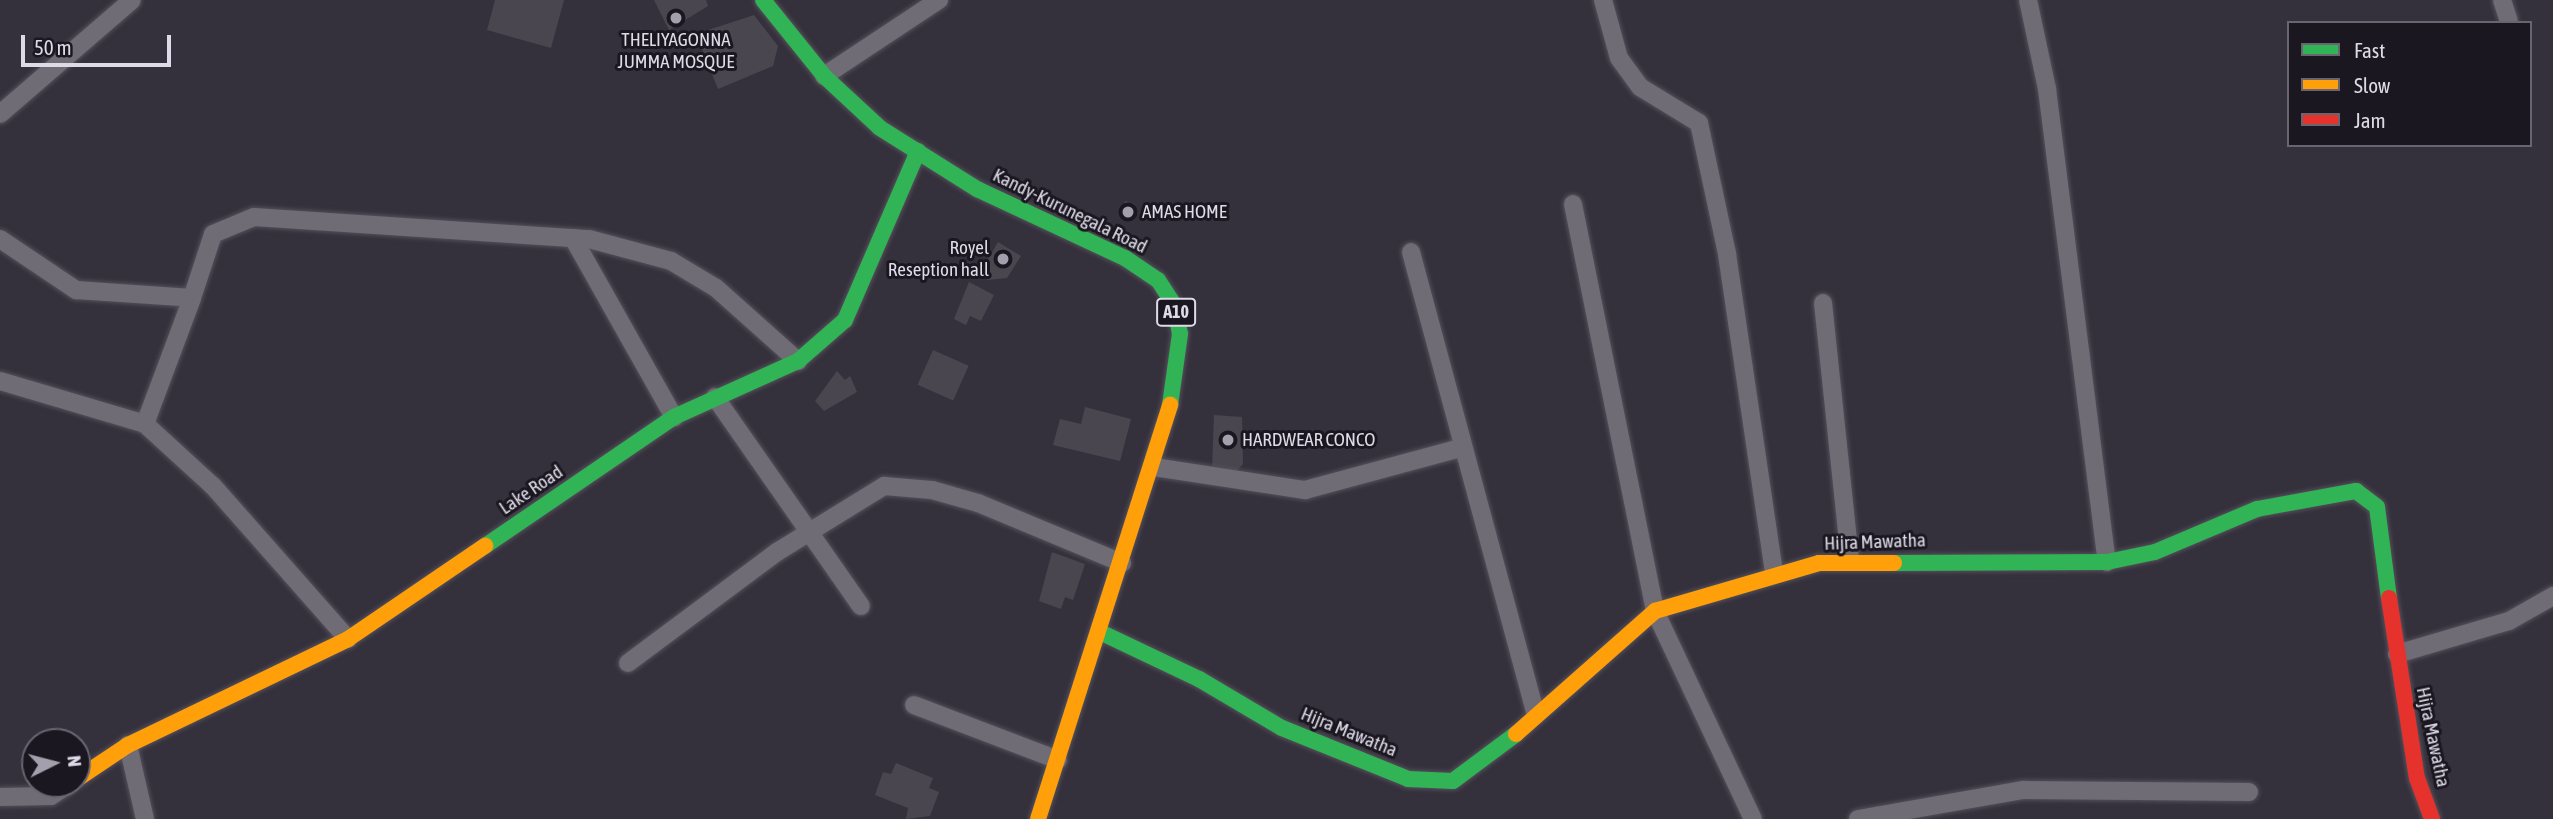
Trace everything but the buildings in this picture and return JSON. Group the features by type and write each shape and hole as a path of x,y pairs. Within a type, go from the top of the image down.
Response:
{"main road":[{"name":"Kandy-Kurunegala Road","path":"764,0 824,76 880,128 977,189 1125,258 1158,280 1175,306 1180,334 1154,467 1038,819"},
{"name":"Lake Road","path":"91,770 128,745 348,639 674,416 798,361 845,320 918,151"},
{"name":"Hijra Mawatha","path":"1100,632 1199,679 1282,728 1408,779 1453,781 1504,748 1535,712 1655,611 1774,573 1850,560 2107,562 2155,552 2258,509 2356,491 2377,507 2417,778 2432,819"}],"street":[{"path":"0,114 132,0"},
{"path":"824,76 938,0"},
{"path":"1603,0 1619,58 1640,87 1699,123 1727,254 1774,573"},
{"path":"2028,0 2047,89 2107,562"},
{"path":"2502,0 2509,21"},
{"path":"1573,204 1655,611 1754,819"},
{"path":"145,424 214,234 254,218 573,238 671,261 716,288 798,361"},
{"path":"573,238 674,416"},
{"path":"0,239 76,290 192,298"},
{"path":"1411,252 1461,448 1535,712"},
{"path":"1824,303 1850,560"},
{"path":"0,381 145,424 213,485 348,639"},
{"path":"715,397 807,533 861,606"},
{"path":"1154,467 1305,490 1461,448"},
{"path":"628,663 807,533 884,486 932,490 978,503 1122,563"},
{"path":"2397,654 2509,621 2553,596"},
{"path":"914,705 1058,760"},
{"path":"128,745 145,819"},
{"path":"1858,819 2023,790 2249,792"},
{"path":"0,797 21,797"}],"traffic: fast":[{"path":"763,0 824,76 880,128 977,189 1125,258 1158,280 1175,306 1180,334 1170,405"},
{"path":"485,546 674,417 798,361 845,320 918,151"},
{"path":"1894,563 2107,562 2155,552 2257,509 2356,491 2377,507 2389,598"},
{"path":"1100,632 1199,679 1282,728 1408,779 1453,781 1516,734"}],"traffic: slow":[{"path":"1038,819 1170,405"},
{"path":"91,770 128,745 348,639 485,546"},
{"path":"1516,734 1655,611 1819,563 1894,563"}],"traffic: jam":[{"path":"2389,598 2417,778 2432,819"}],"place":[{"name":"THELIYAGONNA JUMMA MOSQUE","path":"676,18"},
{"name":"AMAS HOME","path":"1128,212"},
{"name":"Royel Reseption hall","path":"1003,259"},
{"name":"HARDWEAR CONCO","path":"1228,440"}]}
